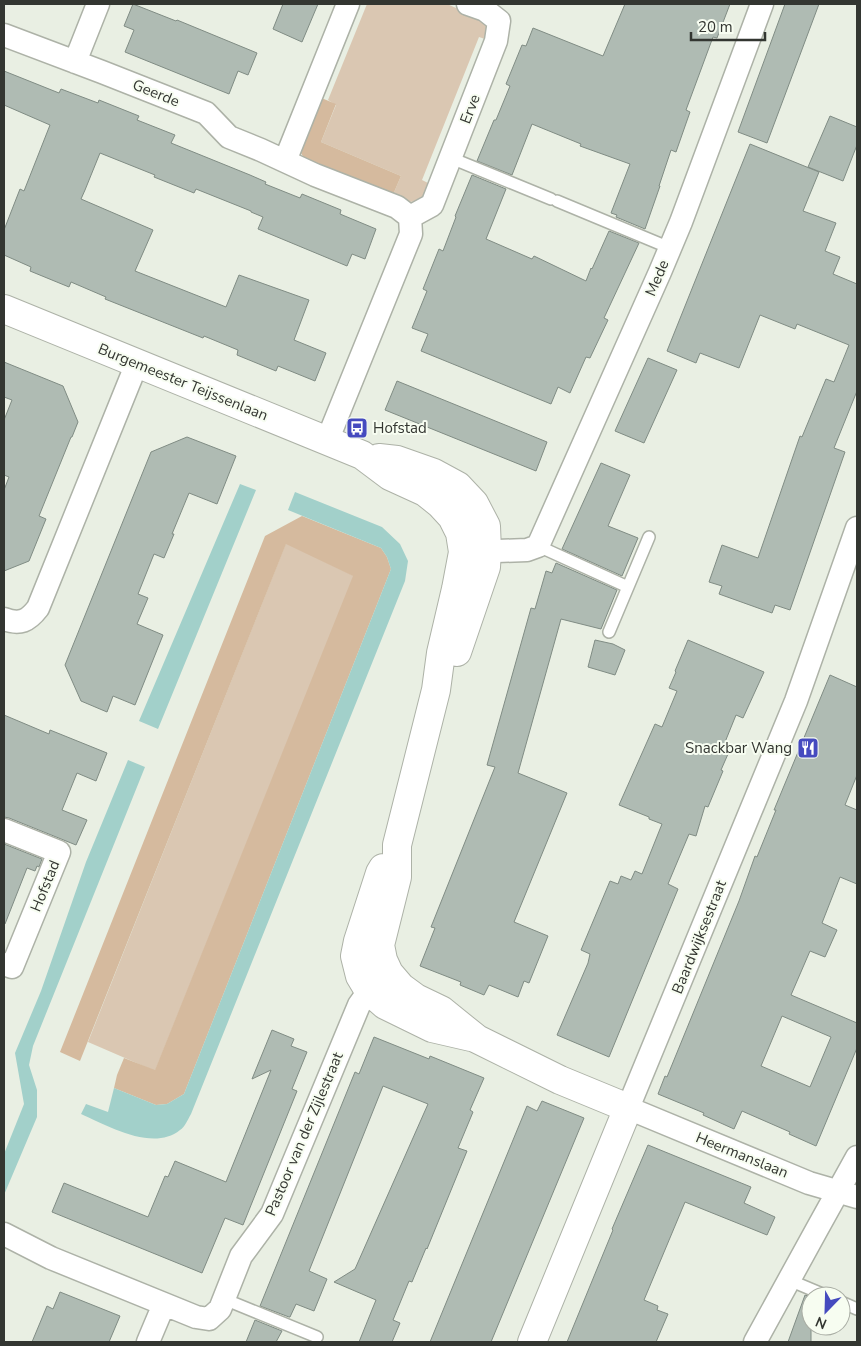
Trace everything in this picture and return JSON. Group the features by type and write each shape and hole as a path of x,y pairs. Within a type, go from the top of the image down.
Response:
{"street":[{"path":"75,62 98,4"},
{"path":"327,441 411,234 410,217 396,207 285,161 348,4"},
{"name":"Erve","path":"410,217 432,205 496,41 499,22 485,10 468,4"},
{"name":"Mede","path":"538,546 670,248 762,4"},
{"name":"Geerde","path":"4,36 206,113 229,137 285,161"},
{"name":"Burgemeester Teijssenlaan","path":"4,309 362,455 397,460 434,473 458,486 474,503 486,526 475,551 486,567 456,657 436,690 396,845 380,873 358,941 355,956 360,976 369,991 386,1005 432,1028 477,1039 560,1080 628,1108"},
{"path":"4,619 18,623 33,615 38,608 137,363"},
{"name":"Baardwijksestraat","path":"532,1342 796,701 857,528"},
{"path":"475,551 527,550 538,546"},
{"name":"Hofstad","path":"4,830 59,852 12,967 4,964"},
{"name":"Burgemeester Teijssenlaan","path":"396,845 397,877 380,945 382,960 389,973 401,987 416,998 441,1010 477,1039"},
{"name":"Pastoor van der Zijlestraat","path":"8,1236 51,1258 196,1317 209,1319 220,1309 241,1256 272,1214 359,1005 369,991 389,973"},
{"name":"Heermanslaan","path":"628,1108 809,1183 848,1195"},
{"path":"755,1342 789,1280 848,1195 857,1157"},
{"path":"148,1342 164,1304"}],"lane":[{"path":"451,158 670,248"},
{"path":"610,632 649,537"},
{"path":"538,546 628,587"},
{"path":"789,1280 803,1286"},
{"path":"224,1299 317,1337"}],"shaded area":[{"path":"367,4 447,4 479,18 487,26 489,34 488,40 479,37 422,180 430,184 419,200 411,202 392,197 401,176 321,142 336,105 328,100"},
{"path":"319,97 336,104 321,142 401,176 392,197 304,158 300,146"},
{"path":"302,516 381,548 387,557 391,569 184,1094 167,1104 156,1105 114,1088 117,1075 124,1058 155,1070 353,576 286,544 80,1061 60,1052 265,536"},
{"path":"286,543 354,576 155,1071 88,1042"}],"water":[{"path":"240,484 256,490 158,729 139,721"},
{"path":"295,492 382,527 400,544 408,561 405,581 191,1114 182,1129 169,1136 144,1138 130,1135 81,1114 86,1104 108,1112 114,1088 156,1105 167,1104 184,1094 391,569 387,557 381,548 288,510"},
{"path":"128,760 145,767 33,1046 29,1065 37,1090 37,1117 4,1195 4,1154 24,1104 15,1053 41,991 86,862"}],"building":[{"path":"133,4 257,53 248,75 238,71 229,94 125,52 134,30 124,26"},
{"path":"283,4 318,4 302,42 273,29"},
{"path":"625,4 730,4 717,38 713,37 686,110 690,112 676,152 671,150 645,229 611,213 630,164 580,146 581,144 532,124 512,175 477,161 510,86 506,84 522,45 526,46 533,28 603,56"},
{"path":"785,4 819,4 767,143 738,132"},
{"path":"4,71 59,93 61,89 98,103 99,100 139,116 137,120 175,135 171,143 250,175 266,182 265,184 300,198 302,194 341,210 340,214 376,229 365,259 352,254 347,266 258,229 263,217 251,211 196,189 194,193 100,153 81,199 153,230 135,271 226,307 239,275 309,300 294,340 326,353 315,381 278,366 276,371 237,355 238,350 204,336 203,338 105,299 106,297 71,282 69,287 30,271 31,267 4,255 4,230 20,189 24,191 50,125 4,105"},
{"path":"830,116 857,127 857,145 843,181 808,167"},
{"path":"750,144 819,172 803,211 836,223 825,251 840,257 833,274 857,284 857,391 834,448 845,452 790,610 775,605 772,613 719,594 722,586 709,582 722,545 758,558 800,436 802,437 826,379 834,382 849,345 797,324 795,329 760,315 739,368 700,353 696,363 667,351"},
{"path":"472,175 506,189 486,239 532,259 534,256 586,281 609,231 639,243 604,318 608,320 590,358 586,357 570,393 558,387 551,404 421,351 428,334 412,328 427,291 423,289 439,249 443,251"},
{"path":"648,358 677,370 644,443 615,431"},
{"path":"4,362 63,386 78,422 39,516 46,519 29,561 4,571 4,490 9,477 4,475 4,420 12,400 4,397"},
{"path":"397,381 547,442 536,471 385,410"},
{"path":"187,437 236,456 217,504 189,493 164,558 154,554 138,594 148,598 137,624 163,635 135,705 113,696 107,712 81,701 65,665 151,452"},
{"path":"601,463 630,475 608,526 638,538 622,576 562,549"},
{"path":"556,563 617,590 601,629 561,619 518,773 567,793 514,922 548,936 529,983 524,981 518,997 489,985 484,995 460,985 461,982 420,966 435,928 431,927 495,767 487,765 531,608 535,609 546,571 552,573"},
{"path":"595,640 613,644 625,650 615,675 588,667"},
{"path":"688,640 764,672 743,718 736,715 721,752 728,754 721,770 723,771 708,807 705,806 696,836 689,834 668,884 678,889 609,1057 557,1035 588,963 590,954 581,950 610,881 618,884 621,876 631,880 635,871 642,874 662,824 619,805 655,724 662,727 677,691 669,688"},
{"path":"830,675 857,687 857,775 845,805 857,810 857,884 840,877 822,923 837,930 825,957 810,951 791,995 857,1023 857,1048 816,1146 789,1134 790,1132 742,1111 734,1129 703,1115 704,1113 658,1094 665,1076 667,1077 739,901 755,856 757,857 776,810 774,810","holes":["782,1016 831,1037 810,1087 761,1066"]},
{"path":"4,715 49,734 50,730 107,753 96,781 77,773 62,810 87,820 76,845 4,817"},
{"path":"4,844 42,859 35,871 27,868 5,924 4,924"},
{"path":"272,1030 294,1039 291,1046 307,1052 292,1089 297,1091 243,1225 225,1218 202,1273 52,1212 64,1183 148,1217 165,1176 168,1177 175,1161 226,1182 271,1070 252,1079"},
{"path":"374,1037 429,1059 430,1056 484,1078 470,1110 473,1112 458,1148 467,1151 427,1249 412,1282 409,1281 393,1320 400,1323 392,1342 359,1342 376,1300 334,1282 355,1269 428,1104 383,1086 309,1271 327,1279 314,1311 296,1304 289,1317 260,1306 355,1072 359,1074"},
{"path":"542,1101 584,1118 491,1342 430,1342 527,1106 537,1111"},
{"path":"648,1145 751,1187 744,1203 775,1217 767,1235 685,1202 644,1300 658,1306 657,1310 668,1314 656,1342 567,1342 612,1229"},
{"path":"60,1292 120,1316 109,1342 32,1342 47,1306 53,1309"},
{"path":"801,1306 801,1336 811,1336 811,1342 788,1342"},
{"path":"255,1320 282,1331 276,1342 246,1342"}],"place":[{"name":"Hofstad","path":"357,428"},
{"name":"Snackbar Wang","path":"808,748"}]}
